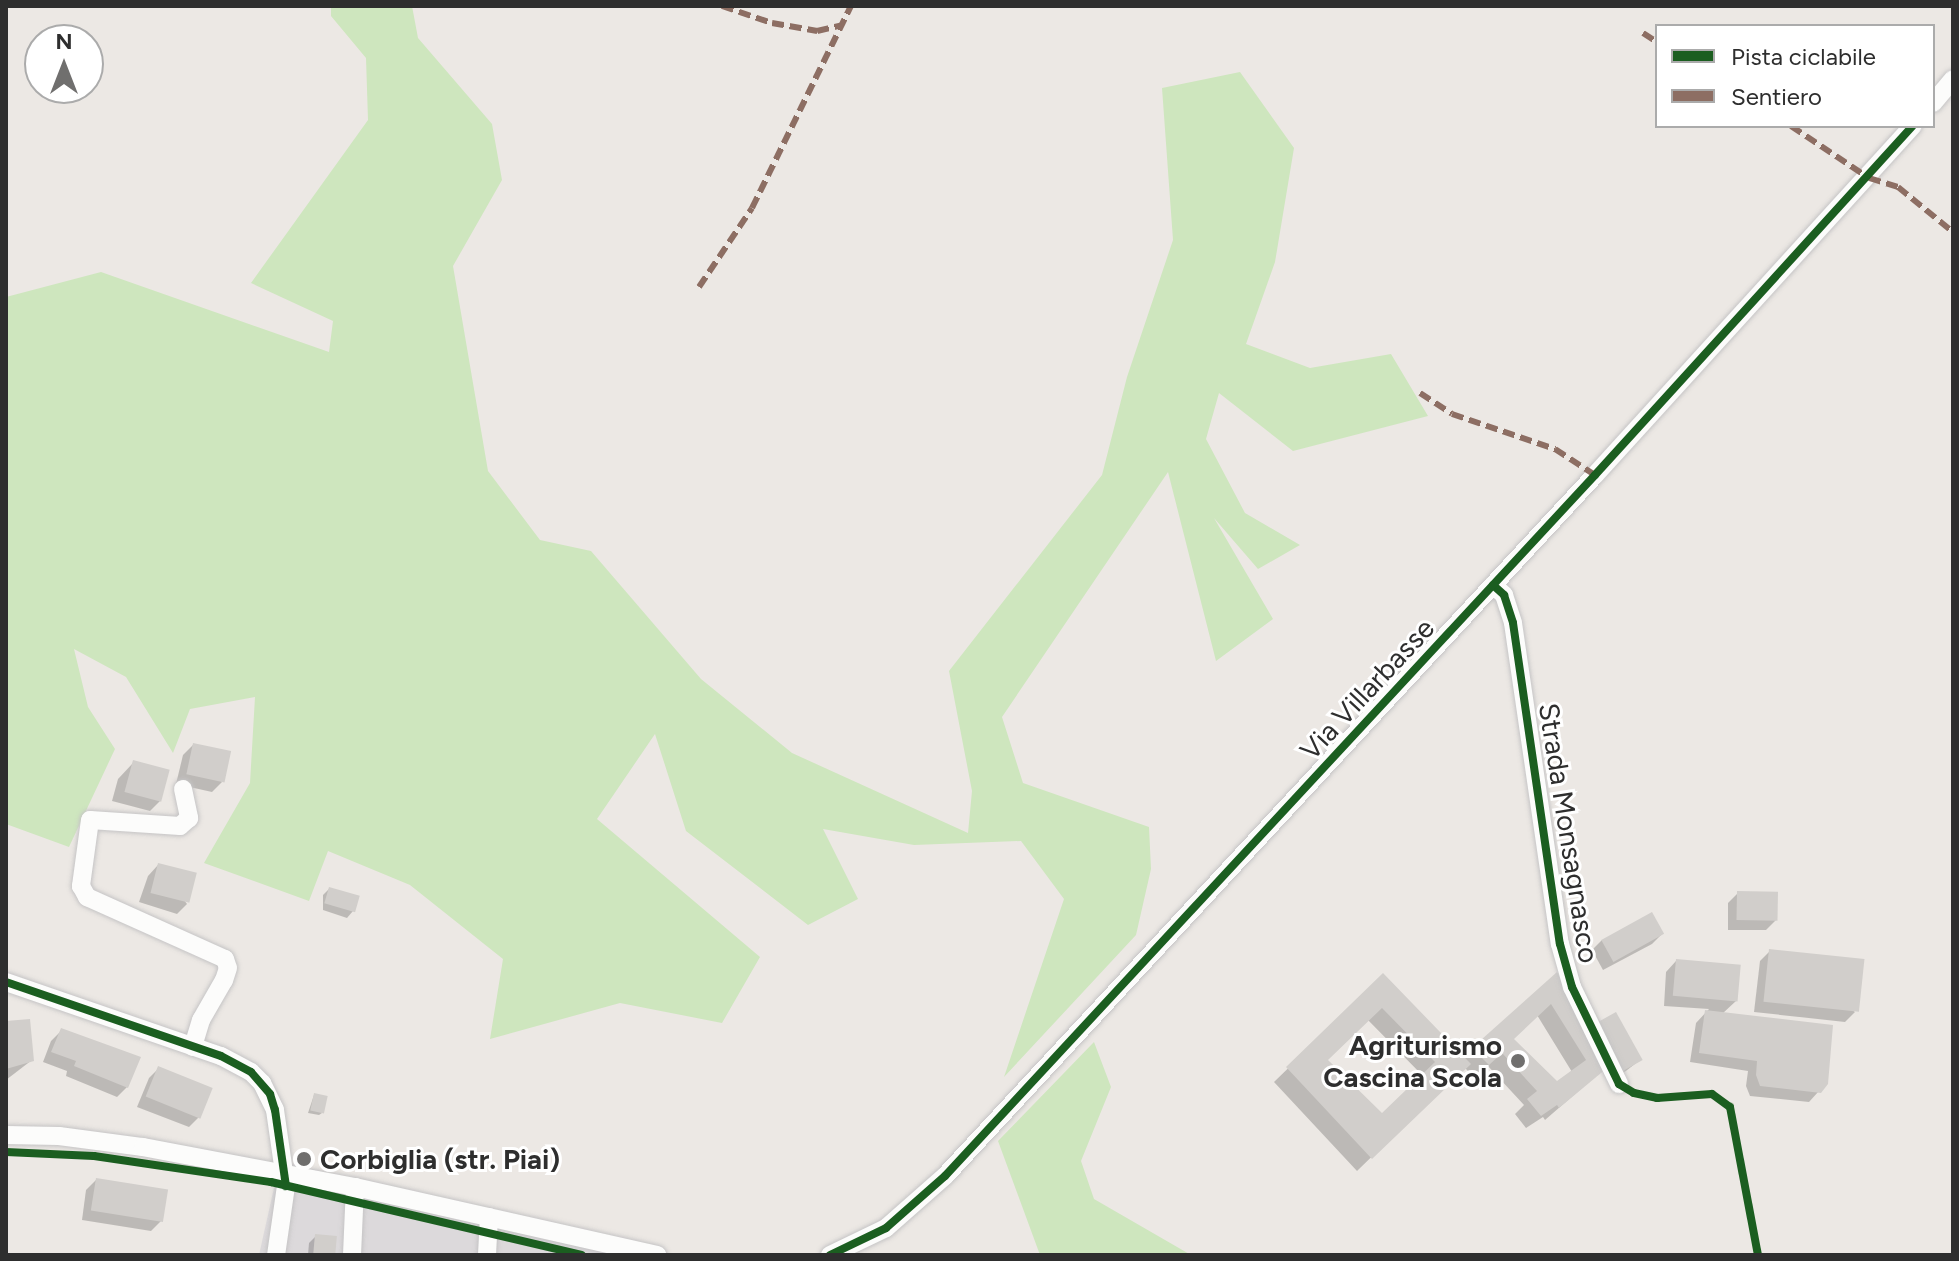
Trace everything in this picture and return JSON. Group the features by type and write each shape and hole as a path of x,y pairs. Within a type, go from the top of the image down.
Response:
{"street":[{"path":"1935,101 1953,79"},
{"name":"Via Villarbasse","path":"830,1255 886,1228 945,1176 1911,128"},
{"name":"Strada Monsagnasco","path":"1493,585 1504,595 1513,623 1560,944 1572,987 1619,1084"},
{"path":"183,789 189,818 180,826 90,820 81,886 87,897 225,959 228,968 224,980 201,1020 193,1047"},
{"path":"6,982 221,1056 251,1072 262,1083 275,1110 283,1173 285,1198 276,1255"},
{"path":"6,1135 100,1141 283,1173 657,1255"},
{"path":"352,1255 355,1187"},
{"path":"487,1255 489,1217"}],"shaded area":[{"path":"280,1161 660,1255 259,1255"}],"green space":[{"path":"331,6 412,6 418,38 492,124 502,180 453,266 488,471 540,540 591,551 701,679 792,753 968,833 972,791 949,671 1102,475 1127,377 1173,240 1162,88 1240,72 1294,148 1275,262 1246,344 1310,368 1391,354 1428,416 1293,451 1219,393 1206,439 1245,513 1300,545 1258,569 1214,518 1273,619 1216,661 1168,472 1002,717 1023,783 1149,827 1151,869 1136,935 1004,1077 1064,899 1021,841 914,845 823,829 858,899 808,925 686,831 655,734 597,819 760,957 722,1023 620,1003 490,1039 503,959 410,885 328,851 309,901 204,863 250,783 255,697 190,709 173,753 126,677 74,649 88,707 115,749 69,847 6,824 6,297 101,272 329,352 333,321 251,283 368,120 366,58 331,16"},
{"path":"1094,1042 1111,1087 1081,1161 1094,1199 1191,1255 1040,1255 998,1141"}],"building":[{"path":"193,743 231,751 224,782 186,774"},
{"path":"133,760 170,770 161,802 124,792"},
{"path":"158,863 197,873 189,903 151,893"},
{"path":"329,887 360,896 355,912 324,903"},
{"path":"1737,891 1778,892 1777,921 1736,920"},
{"path":"1652,912 1664,934 1613,962 1601,940"},
{"path":"1769,949 1864,959 1859,1012 1763,1002"},
{"path":"1676,959 1741,965 1738,1002 1673,996"},
{"path":"1557,972 1607,1068 1559,1108 1557,1105 1541,1116 1527,1099 1537,1091 1502,1053 1489,1065 1472,1048","holes":["1551,1004 1586,1060 1557,1081 1514,1039"]},
{"path":"1383,973 1471,1064 1372,1159 1286,1067","holes":["1382,1008 1435,1062 1382,1113 1328,1060"]},
{"path":"1705,1010 1833,1025 1828,1084 1821,1093 1760,1086 1756,1075 1757,1061 1699,1053"},
{"path":"1616,1012 1643,1060 1623,1071 1596,1023"},
{"path":"30,1019 34,1061 6,1069 6,1021"},
{"path":"61,1028 141,1057 128,1088 74,1066 76,1061 51,1052"},
{"path":"158,1066 213,1088 200,1119 146,1097"},
{"path":"314,1093 328,1096 324,1114 310,1111"},
{"path":"96,1178 168,1189 163,1222 91,1211"},
{"path":"315,1234 337,1236 335,1255 313,1255"}],"marked path":[{"path":"722,6 772,23 817,31 842,25"},
{"path":"699,287 752,208 851,6"},
{"path":"1643,33 1655,41"},
{"path":"1794,128 1869,178 1898,187 1953,232"},
{"path":"1420,393 1452,414 1555,449 1595,475"}],"cycle path":[{"path":"830,1255 886,1228 945,1176 1595,475 1911,128"},
{"path":"1493,585 1504,595 1513,623 1560,944 1572,987 1619,1084 1634,1093 1657,1098 1712,1094 1730,1107 1758,1255"},
{"path":"6,982 221,1056 251,1072 270,1094 275,1110 286,1186"},
{"path":"6,1152 94,1156 271,1182 582,1255"}],"place":[{"name":"Agriturismo Cascina Scola","path":"1518,1061"},
{"name":"Corbiglia (str. Piai)","path":"304,1159"}]}
